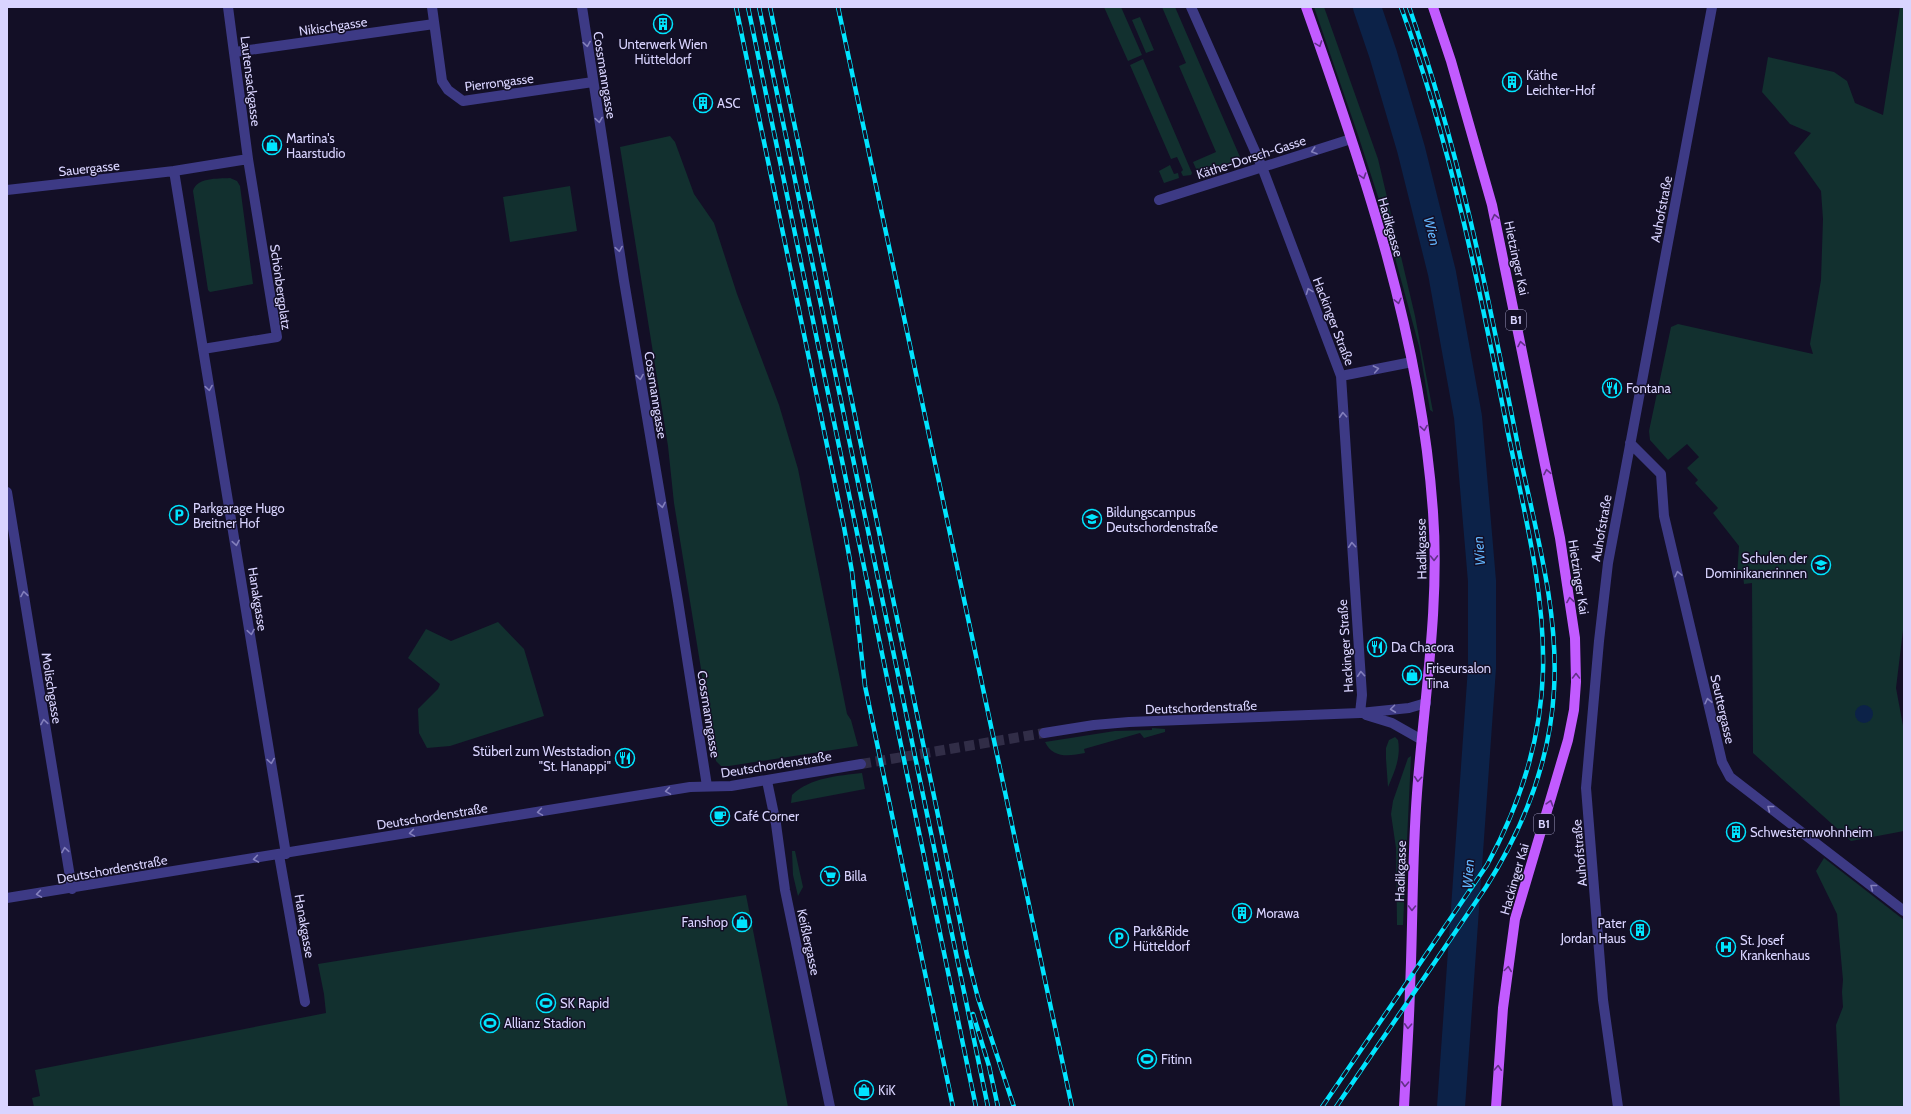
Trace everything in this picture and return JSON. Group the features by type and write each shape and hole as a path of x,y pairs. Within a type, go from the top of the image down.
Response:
{"main road":[{"name":"Hadikgasse","path":"1306,7 1351,139 1378,225 1412,362 1424,430 1433,514 1435,601 1414,837 1410,989 1404,1107"},
{"name":"Hietzinger Kai","path":"1432,7 1451,61 1492,205 1560,538 1575,638"},
{"name":"Hackinger Kai","path":"1496,1107 1503,1008 1515,919 1568,740 1574,703 1575,638"}],"street":[{"name":"Lautensackgasse","path":"228,7 248,159"},
{"name":"Pierrongasse","path":"432,7 442,81 448,90 462,101 593,82"},
{"name":"Cossmanngasse","path":"582,7 707,786"},
{"name":"Hackinger Straße","path":"1191,7 1262,168 1341,376 1362,695 1360,713"},
{"name":"Auhofstraße","path":"1618,1107 1603,1000 1586,788 1598,641 1607,571 1630,443 1712,7"},
{"name":"Nikischgasse","path":"235,52 434,24"},
{"name":"Käthe-Dorsch-Gasse","path":"1159,200 1351,139"},
{"path":"203,349 174,171 248,159"},
{"name":"Schönbergplatz","path":"203,349 277,337 248,159"},
{"name":"Sauergasse","path":"7,190 174,171"},
{"name":"Hanakgasse","path":"203,349 283,854 304,1002"},
{"path":"1341,376 1412,362"},
{"name":"Seuttergasse","path":"1630,443 1661,474 1664,516 1722,762 1730,777 1904,911"},
{"name":"Molischgasse","path":"7,492 72,889"},
{"name":"Deutschordenstraße","path":"1044,733 1094,725 1130,722 1360,713 1409,708 1426,703"},
{"name":"Deutschordenstraße","path":"1360,713 1392,723 1422,740"},
{"name":"Deutschordenstraße","path":"7,898 72,889 690,787 731,786 861,764"},
{"name":"Keißlergasse","path":"767,781 776,824 785,890 830,1107"}],"green space":[{"path":"1104,7 1121,7 1142,55 1128,61"},
{"path":"1162,7 1175,7 1240,157 1238,160 1200,172 1197,171 1193,162 1216,152 1179,66 1186,63"},
{"path":"1314,7 1324,7 1378,159 1415,316 1433,412 1430,410 1419,346 1381,206"},
{"name":"Schulen der Dominikanerinnen","path":"1900,7 1904,7 1904,622 1896,688 1904,731 1904,831 1851,841 1753,753 1752,583 1744,584 1743,575 1737,575 1739,546 1713,513 1718,508 1695,483 1698,480 1687,468 1699,457 1687,444 1668,460 1650,440 1649,431 1671,327 1678,324 1813,354 1810,344 1821,280 1823,219 1821,191 1794,153 1811,133 1790,124 1762,92 1768,57 1834,72 1847,81 1855,103 1883,115"},
{"path":"1140,17 1154,50 1146,53 1132,20"},
{"path":"1143,59 1192,173 1191,175 1183,176 1181,172 1183,170 1177,157 1171,159 1130,65"},
{"path":"670,136 675,142 694,194 714,223 737,294 779,405 798,469 847,714 851,720 858,746 729,766 721,766 716,761 674,503 668,446 620,147"},
{"path":"1170,165 1174,174 1178,173 1179,178 1164,183 1159,171"},
{"path":"230,178 237,181 240,186 253,284 210,292 208,290 193,191 195,186 203,181"},
{"path":"570,186 577,231 510,242 503,197"},
{"path":"498,622 524,649 544,716 450,746 427,748 419,733 418,709 438,689 440,684 408,658 426,629 451,641"},
{"path":"1152,728 1165,729 1165,732 1144,738 1140,733 1084,749 1085,753 1074,755 1057,754 1048,747 1045,742 1115,731 1152,730"},
{"path":"1395,737 1398,740 1399,752 1395,770 1388,787 1386,748 1389,740"},
{"path":"1411,756 1403,925 1397,925 1396,848 1391,814 1393,801 1408,758"},
{"path":"862,773 865,789 791,803 792,795 808,784 825,778"},
{"path":"792,851 795,851 803,887 798,896 793,875"},
{"path":"1824,858 1904,920 1904,1107 1840,1107 1836,1025 1843,1007 1843,980 1837,914 1816,871"},
{"name":"SK Rapid","path":"746,895 788,1107 34,1107 32,1098 40,1096 35,1070 326,1013 318,964"}],"water":[{"path":"1860,705 1868,705 1873,710 1871,721 1868,723 1860,723 1855,718 1855,710"}],"waterway":[{"name":"Wien","path":"1367,7 1383,54 1411,149 1442,273 1468,417 1482,581 1482,668 1451,1107"}],"tunnel":[{"path":"861,764 1044,733"}],"railway":[{"path":"736,7 844,527 852,572 865,686 953,1107"},
{"path":"748,7 976,1107"},
{"path":"759,7 988,1107"},
{"path":"770,7 967,955 978,998 1014,1107"},
{"path":"838,7 1072,1107"},
{"path":"1322,1107 1487,865 1499,842 1519,795 1527,771 1538,722 1543,671 1541,611 1527,521 1475,272 1463,218 1435,112 1401,7"},
{"path":"1336,1107 1486,887 1500,864 1523,817 1541,768 1547,743 1554,690 1555,660 1549,600 1496,339 1472,227 1458,171 1427,61 1409,7"},
{"path":"973,1014 989,1066 998,1107"}],"place":[{"name":"Unterwerk Wien Hütteldorf","path":"663,24"},
{"name":"Käthe Leichter-Hof","path":"1512,82"},
{"name":"ASC","path":"703,103"},
{"name":"Martina's Haarstudio","path":"272,145"},
{"name":"Fontana","path":"1612,388"},
{"name":"Parkgarage Hugo Breitner Hof","path":"179,515"},
{"name":"Bildungscampus Deutschordenstraße","path":"1092,519"},
{"name":"Schulen der Dominikanerinnen","path":"1821,565"},
{"name":"Da Chacora","path":"1377,647"},
{"name":"Friseursalon Tina","path":"1412,675"},
{"name":"Stüberl zum Weststadion \"St. Hanappi\"","path":"625,758"},
{"name":"Café Corner","path":"720,816"},
{"name":"Schwesternwohnheim","path":"1736,832"},
{"name":"Billa","path":"830,876"},
{"name":"Morawa","path":"1242,913"},
{"name":"Fanshop","path":"742,922"},
{"name":"Pater Jordan Haus","path":"1640,930"},
{"name":"Park&Ride Hütteldorf","path":"1119,938"},
{"name":"St. Josef Krankenhaus","path":"1726,947"},
{"name":"SK Rapid","path":"546,1003"},
{"name":"Allianz Stadion","path":"490,1023"},
{"name":"Fitinn","path":"1147,1059"},
{"name":"KiK","path":"864,1090"}]}
